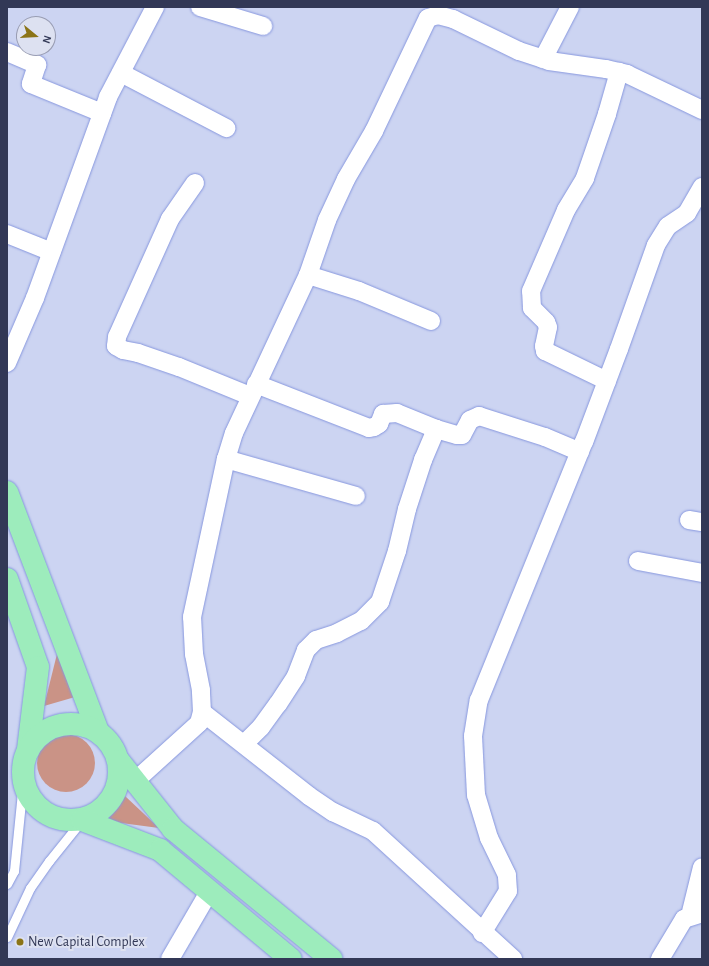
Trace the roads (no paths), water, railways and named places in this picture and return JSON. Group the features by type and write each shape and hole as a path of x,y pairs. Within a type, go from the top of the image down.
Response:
{"main road":[{"path":"7,492 98,731"},
{"path":"7,580 38,667 28,750 23,765 24,782 29,796 39,808 52,817 67,821 82,820 97,814 108,804 116,791 120,776 119,762 115,750 108,739 98,731 84,725 67,723 51,727 38,737 28,750"},
{"path":"119,762 173,829 331,959"},
{"path":"82,820 160,850 291,959"}],"street":[{"path":"7,363 35,298 108,97 155,7"},
{"path":"200,7 264,26"},
{"path":"543,59 570,7"},
{"path":"134,782 199,723 202,712 201,690 194,654 192,617 226,459 234,433 308,275 327,220 346,179 374,131 428,18 438,15 453,19 519,51 543,59 627,74 702,110"},
{"path":"7,52 37,64 31,84 102,113"},
{"path":"607,381 544,351 548,327 546,322 532,308 531,291 554,236 585,178 608,114 619,72"},
{"path":"121,73 226,128"},
{"path":"195,183 170,219 117,336 116,346 123,350 138,353 369,428 379,424 383,414 397,413 436,429 462,435 470,420 479,416 545,437 580,452"},
{"path":"482,933 508,891 507,875 489,838 476,794 473,736 479,700 580,452 656,245 668,226 687,213 702,187"},
{"path":"7,234 52,252"},
{"path":"308,275 359,291 430,321"},
{"path":"244,744 261,727 278,704 296,676 306,650 316,640 337,633 361,621 380,602 397,551 407,509 423,460 436,429"},
{"path":"226,459 356,496"},
{"path":"638,562 702,573"},
{"path":"202,712 310,796 333,812 373,831 482,933 513,959"},
{"path":"665,957 684,919 696,914 702,867"},
{"path":"170,959 209,892"}],"lane":[{"path":"7,884 14,871 24,782"},
{"path":"7,938 30,888 49,861 82,820"}],"place":[{"name":"New Capital Complex","path":"20,942"}]}
